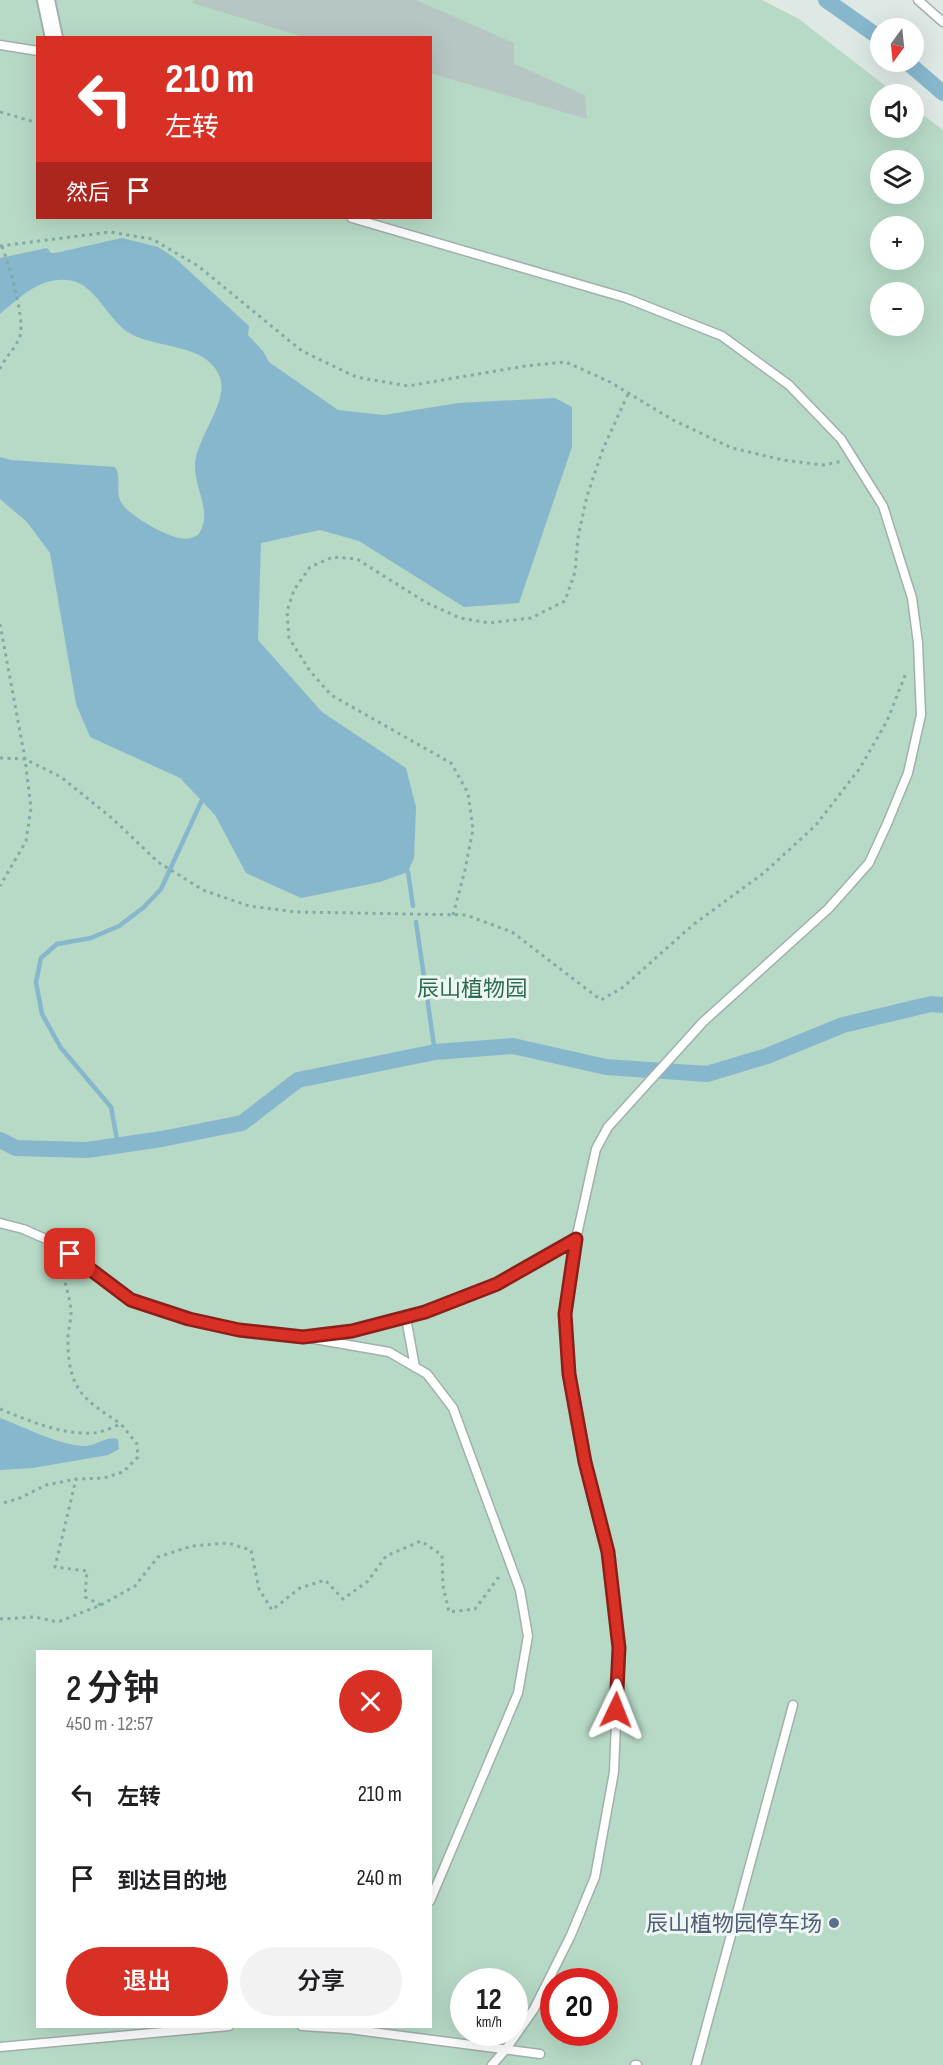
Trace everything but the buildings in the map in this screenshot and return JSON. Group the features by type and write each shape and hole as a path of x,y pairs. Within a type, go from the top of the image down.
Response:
{"street":[{"path":"46,0 54,36"}],"lane":[{"path":"918,0 943,22"},
{"path":"0,45 36,51"},
{"path":"355,219 626,298 722,336 789,385 841,439 883,506 912,598 918,643 921,715 908,773 869,863 828,909 703,1022 608,1127 596,1149 576,1239 565,1314 568,1362 585,1462 608,1552 619,1648 614,1772 595,1877 571,1935 534,2009 492,2065"},
{"path":"0,1223 23,1229 55,1242 131,1300 189,1319 239,1330 303,1337 389,1352 428,1374 453,1408 520,1590 528,1636 518,1693 432,1896"},
{"path":"303,1337 352,1331 425,1312 497,1284 576,1239"},
{"path":"406,1318 415,1367"},
{"path":"696,2065 793,1706"},
{"path":"0,2047 207,2028"},
{"path":"338,2028 375,2030 540,2054"}],"path":[{"path":"0,112 36,122"},
{"path":"0,369 19,339 21,328 20,315 1,246 110,232 152,239 198,266 302,351 356,377 408,386 525,366 566,362 673,420 732,448 783,460 823,465 854,459"},
{"path":"453,915 473,829 468,793 451,763 331,695 310,671 289,638 287,611 294,590 310,567 333,557 357,560 425,602 460,618 489,623 531,618 565,601 575,572 578,537 587,495 603,449 628,394"},
{"path":"0,624 25,759 31,808 26,842 0,886"},
{"path":"0,758 25,759 61,777 113,819 163,866 202,891 249,906 296,912 466,915 512,932 601,1000 622,988 694,924 765,872 816,825 860,768 887,721 918,643"},
{"path":"0,1504 20,1498 46,1485 76,1479 104,1478 123,1472 138,1457 136,1444 121,1424 91,1404 75,1387 68,1343 71,1310 55,1242"},
{"path":"0,1409 39,1425 64,1431 96,1433 121,1424"},
{"path":"76,1479 55,1567 87,1571 85,1597 101,1605"},
{"path":"0,1619 35,1617 58,1622 101,1605 135,1586 158,1557 192,1546 228,1543 251,1550 259,1589 272,1610 300,1588 324,1580 343,1599 368,1581 386,1556 421,1541 442,1555 443,1586 449,1612 475,1609 510,1562"}],"green space":[{"name":"辰山植物园","path":"0,0 762,0 799,19 883,84 870,84 870,138 924,138 924,116 943,130 943,2065 0,2065"}],"water":[{"path":"122,238 158,247 175,258 249,326 248,335 263,351 269,362 338,410 384,415 458,403 555,398 572,407 572,447 519,603 464,607 359,541 320,530 261,543 258,640 322,712 406,768 416,807 414,858 408,872 380,882 301,898 246,873 215,815 180,778 90,737 76,704 50,553 27,522 0,499 0,457 11,460 115,467 118,475 119,498 131,513 165,533 182,539 191,538 198,535 204,518 195,474 197,454 217,407 221,385 219,375 213,365 203,357 131,334 115,320 86,287 77,282 57,280 39,285 0,314 0,258 47,248 51,253 55,253"},
{"path":"0,1418 72,1445 87,1446 114,1438 118,1439 119,1449 108,1455 33,1468 0,1470"}],"waterway":[{"path":"826,0 870,31"},
{"path":"919,72 943,93"},
{"path":"118,1145 111,1107 61,1048 42,1014 36,982 41,958 57,944 91,938 119,926 143,908 161,889 202,800"},
{"path":"408,872 413,906"},
{"path":"416,922 435,1052"},
{"path":"0,1140 16,1148 87,1150 162,1139 242,1123 298,1080 435,1052 513,1046 606,1067 707,1074 767,1056 843,1025 931,1004 943,1005"}],"place":[{"name":"辰山植物园停车场","path":"834,1923"}],"route":[{"path":"70,1254 131,1300 189,1319 239,1330 303,1337 352,1331 425,1312 497,1284 576,1239 565,1314 569,1374 585,1462 608,1552 619,1648 616,1710"}]}
